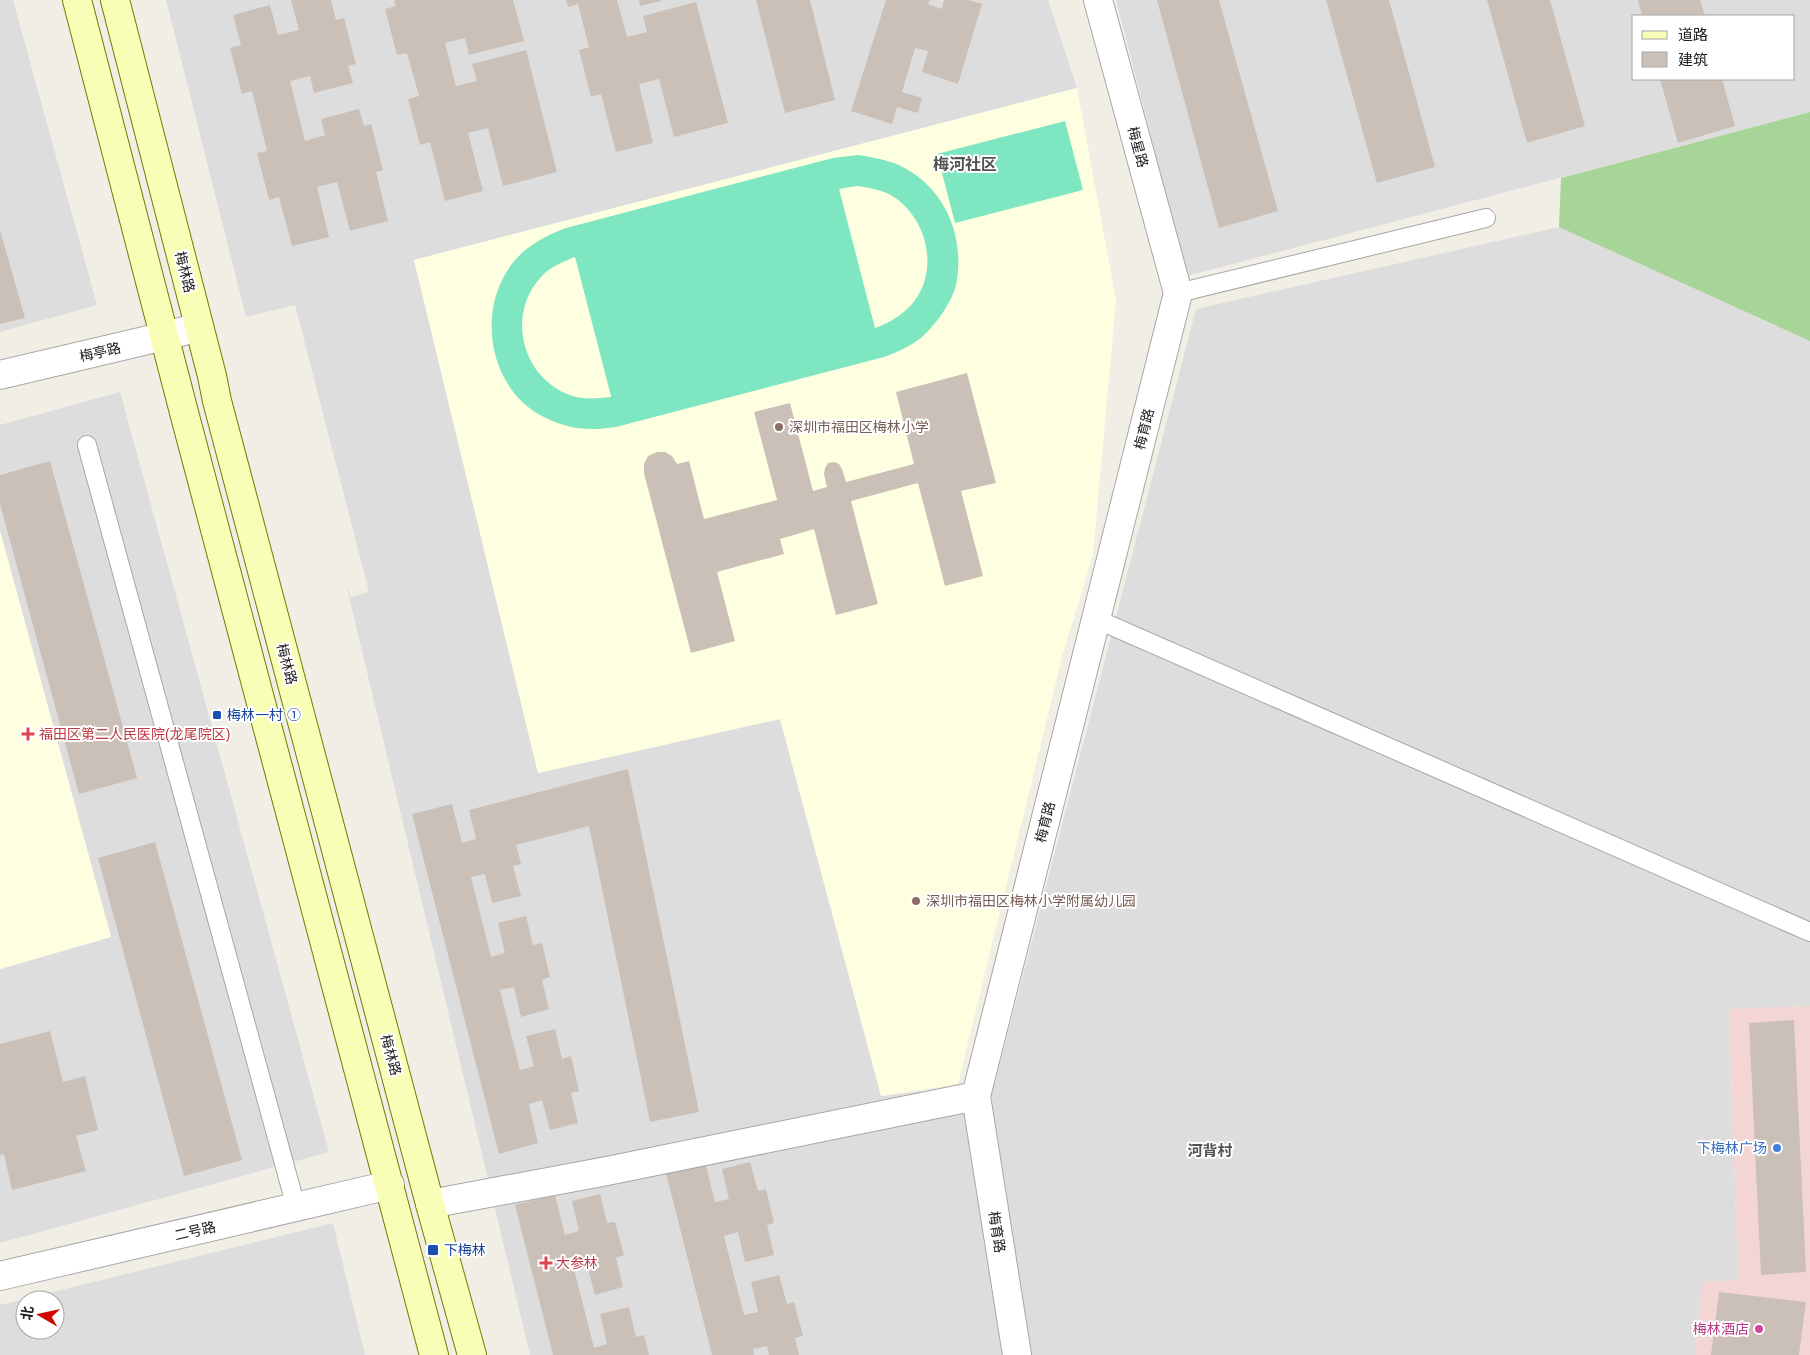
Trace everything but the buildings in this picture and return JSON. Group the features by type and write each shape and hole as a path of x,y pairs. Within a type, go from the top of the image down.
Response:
{"main road":[{"path":"78,0 188,429 434,1355"},
{"name":"梅林路","path":"115,0 212,376 219,411 472,1355"}],"street":[{"name":"梅星路","path":"1098,0 1178,293"},
{"name":"梅育路","path":"1017,1355 976,1096 1178,293"},
{"name":"梅亭路","path":"0,375 165,336 199,326"},
{"path":"430,1204 607,1171 976,1096"},
{"name":"二号路","path":"0,1276 390,1185"}],"lane":[{"path":"1178,293 1486,218"},
{"path":"87,445 296,1207"},
{"path":"1096,619 1810,932"}],"shaded area":[{"path":"0,0 13,0 97,305 0,332"},
{"name":"河背村","path":"166,0 1048,0 1077,88 414,260 538,773 780,719 882,1096 995,1083 1196,309 1559,227 1810,340 1810,1006 1729,1009 1738,1280 1703,1282 1695,1355 530,1355 346,584 351,597 369,592 295,305 246,317"},
{"path":"1116,0 1810,0 1810,112 1187,276"},
{"name":"深圳市福田区梅林小学","path":"1077,88 1116,300 1093,554 1062,657 958,1084 881,1096 780,719 538,773 414,260"},
{"path":"120,392 329,1152 0,1243 0,969 111,937 0,531 0,425"},
{"name":"福田区第二人民医院(龙尾院区)","path":"0,531 111,937 0,969"},
{"path":"1810,1006 1810,1355 1695,1355 1703,1282 1738,1280 1729,1009"},
{"path":"333,1223 365,1355 0,1355 0,1305 15,1301 15,1340 65,1340 65,1290 61,1290"}],"green space":[{"path":"1810,112 1810,341 1559,227 1561,178"},
{"path":"1065,121 1083,190 955,223 937,154"},
{"path":"858,155 884,160 908,170 934,191 950,220 958,252 956,285 949,303 941,315 924,335 914,343 884,357 616,427 587,429 570,427 552,421 523,402 508,384 498,363 492,339 492,315 497,292 507,270 533,244 566,228 833,158","holes":["857,186 885,193 894,197 907,208 923,236 927,252 924,284 916,298 905,311 887,323 875,328 839,189","575,257 611,396 611,397 582,398 556,388 541,376 531,361 524,344 522,326 524,309 531,291 549,270"]}],"place":[{"name":"深圳市福田区梅林小学","path":"779,427"},
{"name":"梅林一村 ①","path":"217,715"},
{"name":"福田区第二人民医院(龙尾院区)","path":"28,734"},
{"name":"深圳市福田区梅林小学附属幼儿园","path":"916,901"},
{"name":"下梅林广场","path":"1777,1148"},
{"name":"下梅林","path":"433,1250"},
{"name":"大参林","path":"546,1263"},
{"name":"梅林酒店","path":"1759,1329"}],"district":[{"name":"梅河社区","path":"965,164"},
{"name":"河背村","path":"1210,1150"}]}
